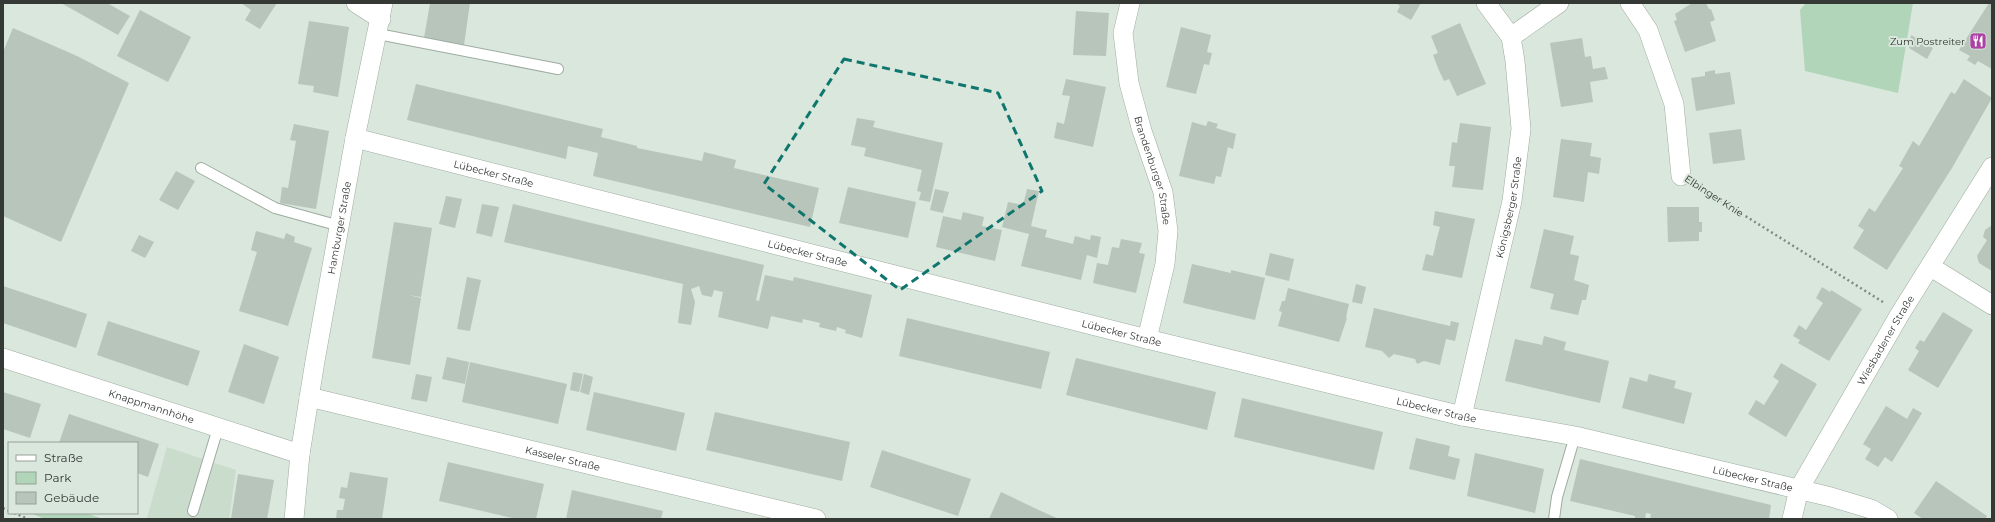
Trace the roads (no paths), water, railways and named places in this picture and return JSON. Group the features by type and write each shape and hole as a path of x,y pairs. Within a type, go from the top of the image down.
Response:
{"street":[{"path":"356,3 381,19"},
{"name":"Brandenburger Straße","path":"1130,3 1123,33 1129,84 1142,131 1163,192 1168,231 1165,264 1147,339"},
{"name":"Königsberger Straße","path":"1462,416 1512,201 1521,129 1515,61 1511,37 1486,3"},
{"path":"1511,37 1559,3"},
{"name":"Elbinger Knie","path":"1630,3 1648,30 1674,104 1681,176"},
{"name":"Hamburger Straße","path":"294,519 300,454 309,397 356,138 381,19"},
{"name":"Lübecker Straße","path":"356,138 1147,339 1462,416 1575,436 1799,489 1871,509 1888,519"},
{"name":"Wiesbadener Straße","path":"1792,519 1799,489 1900,314 1931,267 1992,167"},
{"path":"1931,267 1992,305"},
{"name":"Knappmannhöhe","path":"3,358 300,454"},
{"name":"Kasseler Straße","path":"309,397 816,519"}],"lane":[{"path":"381,19 558,69"},
{"path":"201,168 275,208 340,226"},
{"path":"193,511 218,428"},
{"path":"1554,519 1557,497 1575,436"}],"place":[{"name":"Zum Postreiter","path":"1978,41"}]}
